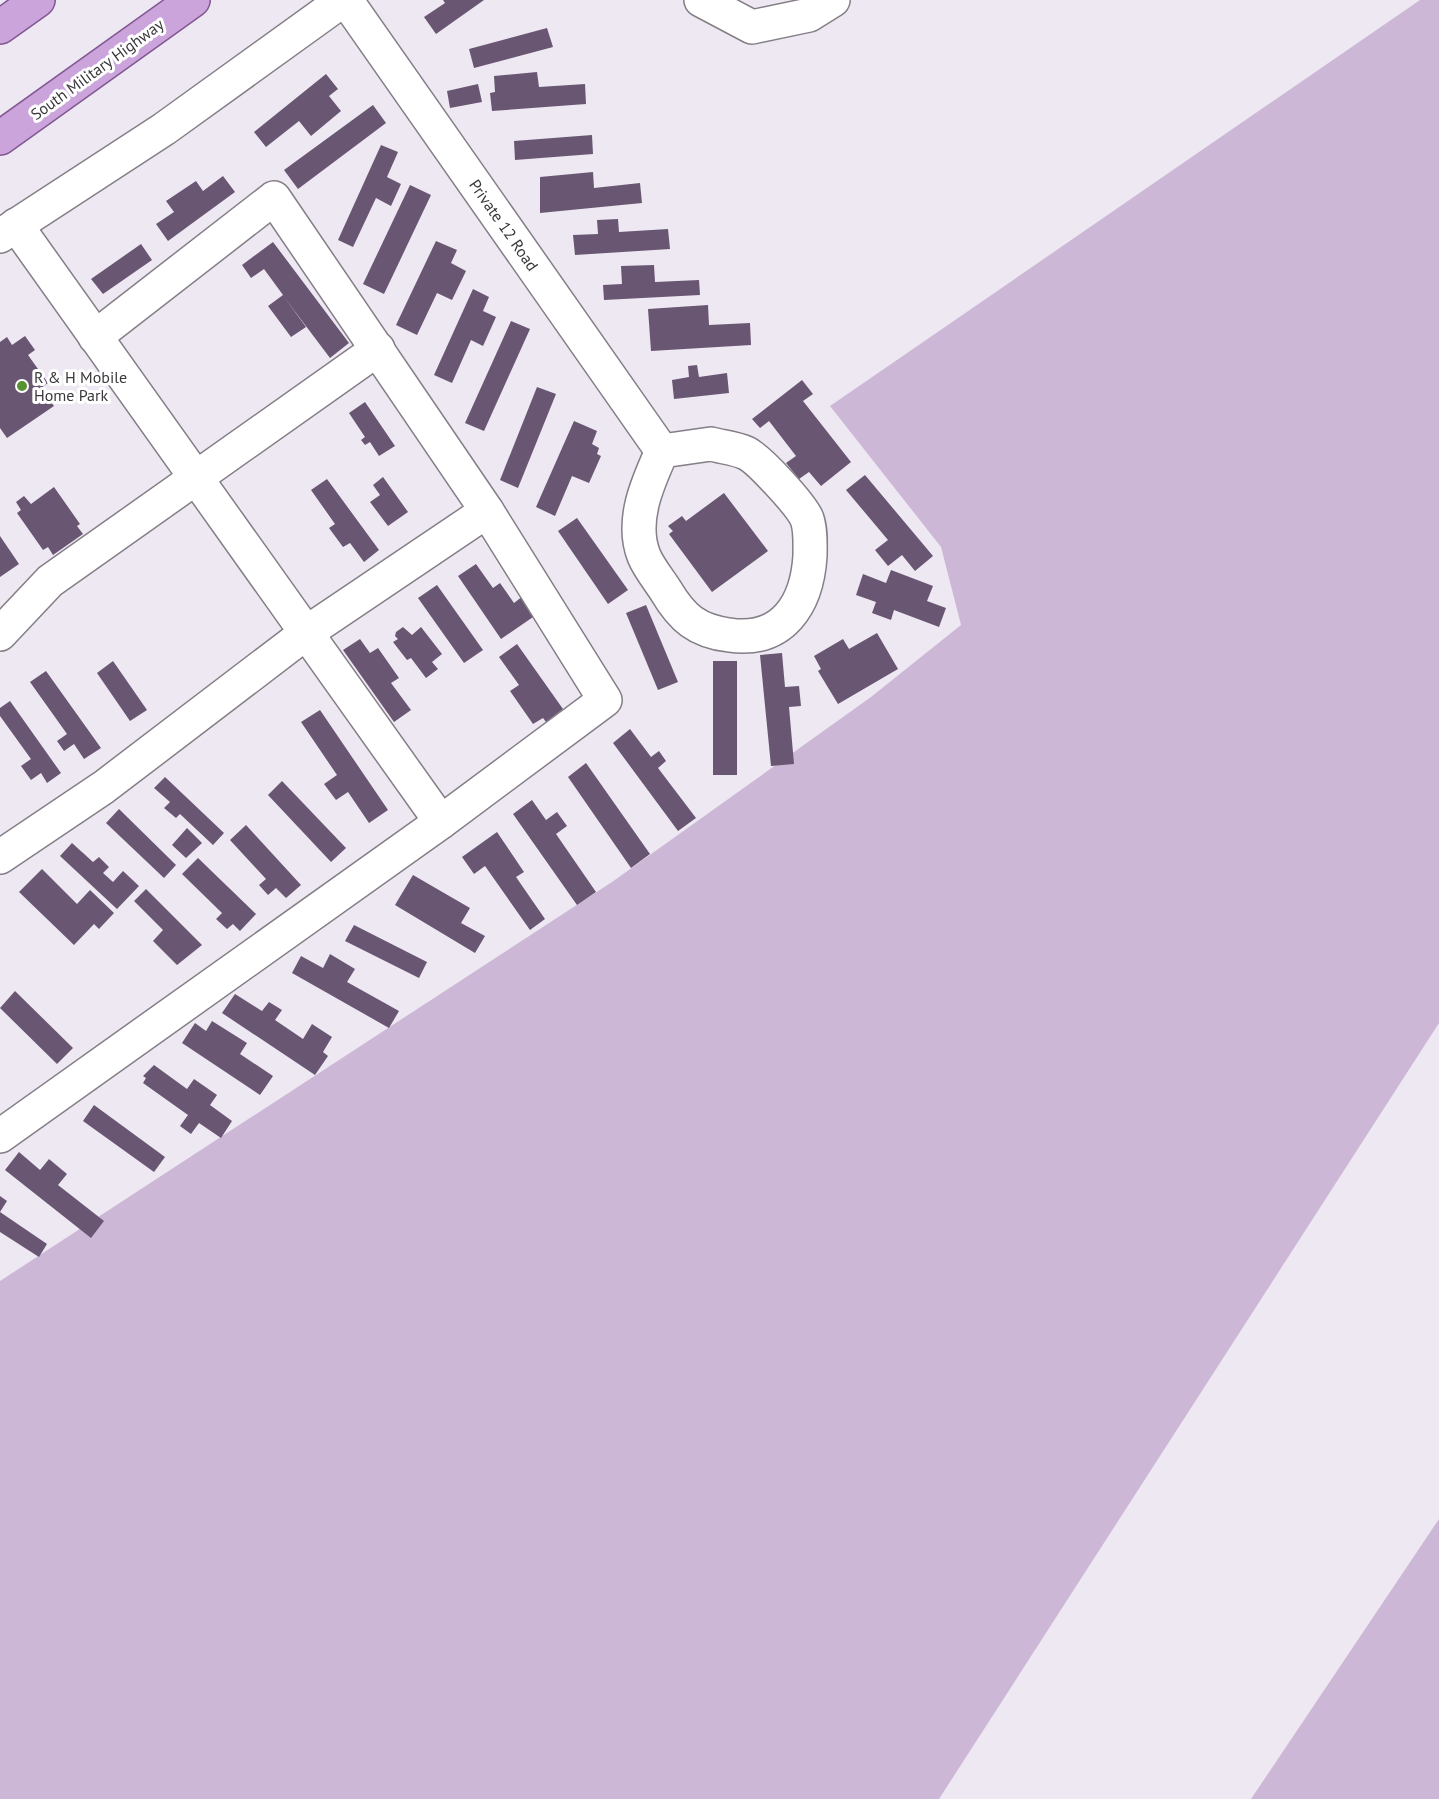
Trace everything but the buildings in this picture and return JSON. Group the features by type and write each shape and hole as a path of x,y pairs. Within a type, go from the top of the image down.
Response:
{"main road":[{"path":"0,27 38,0"},
{"name":"South Military Highway","path":"0,138 193,0"}],"street":[{"path":"345,0 164,129 8,231 95,337 441,822"},
{"name":"Private 12 Road","path":"345,0 662,451"},
{"path":"701,0 752,27 809,15 833,0"},
{"path":"0,1136 441,822 605,700 487,511 274,198 95,337"},
{"path":"0,634 50,581 195,476 378,349"},
{"path":"711,444 747,453 787,491 807,519 810,543 808,574 798,607 781,625 747,638 717,634 707,632 678,611 643,555 640,521 645,491 662,451 711,444"},
{"path":"0,857 104,787 306,633 487,511"}],"shaded area":[{"path":"1420,0 1439,0 1439,1023 939,1799 0,1799 0,1281 612,882 871,697 961,625 941,547 830,406"},
{"path":"1439,1519 1439,1799 1251,1799"}],"place":[{"name":"R & H Mobile Home Park","path":"22,386"}]}
